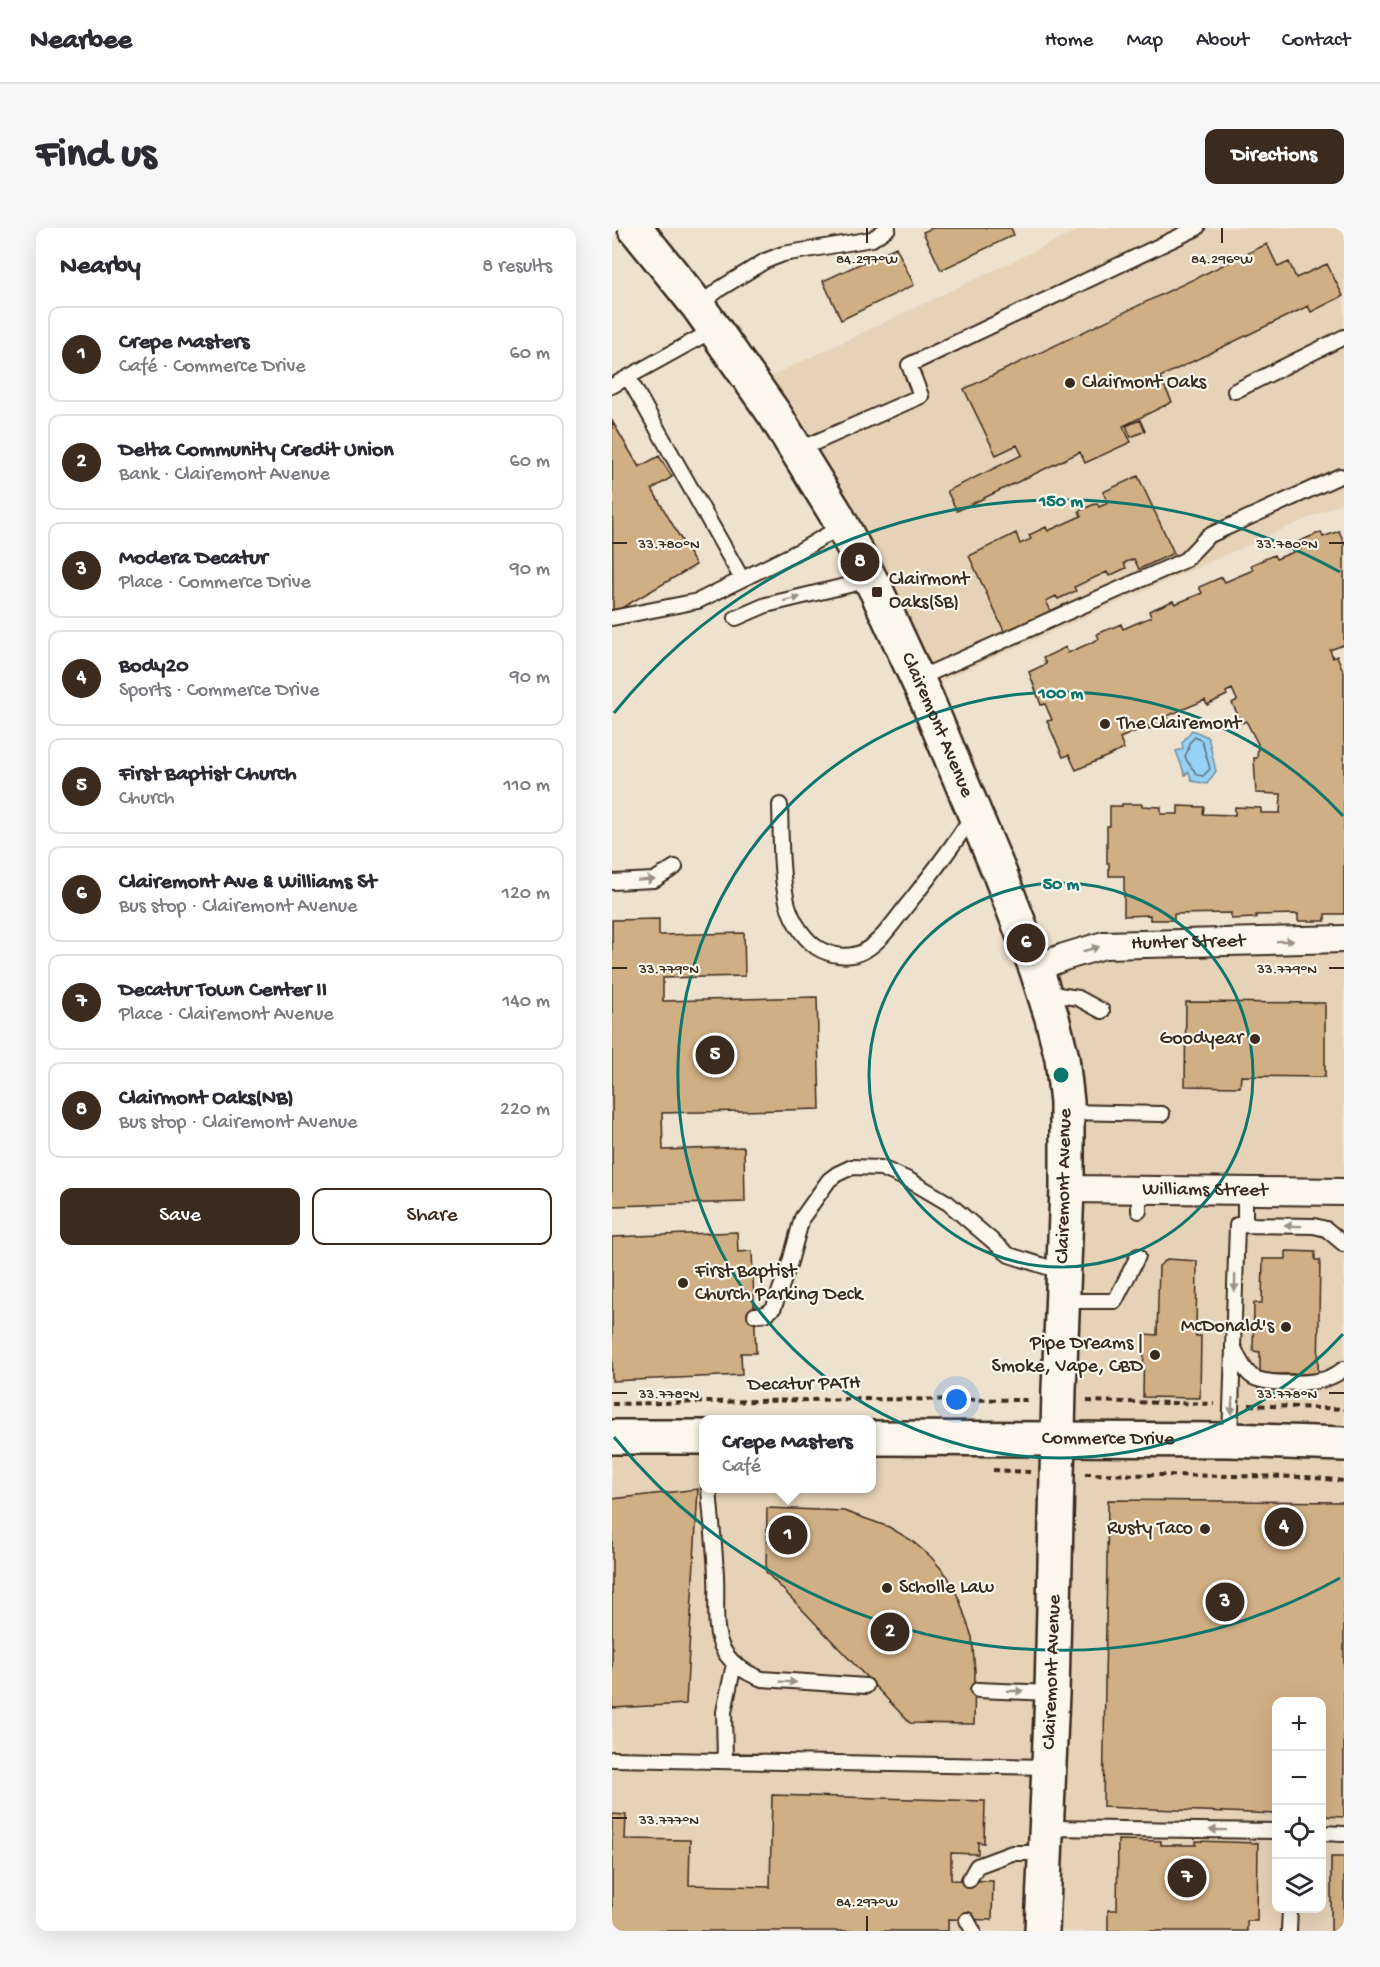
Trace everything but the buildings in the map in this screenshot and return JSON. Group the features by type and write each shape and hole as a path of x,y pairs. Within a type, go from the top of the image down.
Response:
{"main road":[{"name":"Clairemont Avenue","path":"635,228 707,318 798,450 870,580 917,679 1000,874 1040,980 1062,1058 1067,1112 1067,1189 1062,1287 1052,1693 1042,1931"},
{"path":"612,1437 699,1437"},
{"name":"Commerce Drive","path":"876,1438 1230,1440 1344,1444"}],"street":[{"name":"Hunter Street","path":"1040,980 1064,957 1104,945 1344,939"},
{"name":"Williams Street","path":"1067,1189 1139,1201 1245,1191 1344,1192"}],"lane":[{"path":"612,386 628,377 707,318 721,288 783,254 872,239 888,228"},
{"path":"798,450 921,396 909,365 1197,228"},
{"path":"1234,391 1344,337"},
{"path":"628,377 742,579"},
{"path":"917,679 1185,560 1208,536 1340,476"},
{"path":"612,618 698,601 801,550 842,526"},
{"path":"736,618 766,605 870,580"},
{"path":"780,805 785,896 791,914 815,946 838,956 862,952 888,930 953,847 974,813"},
{"path":"612,882 654,880 675,867"},
{"path":"1040,980 1102,1011"},
{"path":"1067,1112 1162,1114"},
{"path":"754,1315 763,1315 774,1307 802,1218 814,1199 829,1180 852,1167 881,1168 909,1180 948,1203 1010,1255 1062,1287 1114,1300 1138,1256"},
{"path":"1245,1191 1245,1225"},
{"path":"1230,1440 1237,1225 1314,1226 1326,1229 1344,1244"},
{"path":"1233,1348 1245,1370 1262,1381 1315,1382 1344,1369"},
{"path":"709,1493 716,1577 717,1631 720,1644 734,1664 748,1674 762,1679 866,1686"},
{"path":"725,1761 724,1712 734,1664"},
{"path":"978,1690 1052,1693"},
{"path":"612,1759 1049,1767"},
{"path":"969,1880 977,1866 1046,1840 1272,1831"},
{"path":"1326,1833 1344,1833"},
{"path":"1289,1931 1290,1913"}],"path":[{"name":"Decatur PATH","path":"612,1404 856,1399 996,1400"},
{"path":"1094,1474 1307,1477 1344,1481"}],"shaded area":[{"path":"1083,228 1344,228 1344,502 919,691 885,625 744,389"},
{"path":"1344,938 1344,1931 612,1931 612,1436 699,1437 699,1493 876,1493 876,1438 1057,1439 1071,1116 1016,948"}],"water":[{"path":"1192,730 1208,737 1216,771 1207,784 1192,781 1189,772 1185,775 1176,751 1183,749 1182,743"}],"place":[{"name":"Clairmont Oaks","path":"1070,383"},
{"name":"Clairmont Oaks(NB)","path":"860,562"},
{"name":"Clairmont Oaks(SB)","path":"877,592"},
{"name":"The Clairemont","path":"1105,724"},
{"name":"Clairemont Ave & Williams St","path":"1026,943"},
{"name":"Goodyear","path":"1255,1039"},
{"name":"First Baptist Church","path":"715,1055"},
{"name":"First Baptist Church Parking Deck","path":"683,1283"},
{"name":"McDonald's","path":"1286,1327"},
{"name":"Pipe Dreams | Smoke, Vape, CBD","path":"1155,1355"},
{"name":"Body20","path":"1284,1527"},
{"name":"Rusty Taco","path":"1205,1529"},
{"name":"Crepe Masters","path":"788,1535"},
{"name":"Scholle Law","path":"887,1588"},
{"name":"Modera Decatur","path":"1225,1602"},
{"name":"Delta Community Credit Union","path":"890,1632"},
{"name":"Decatur Town Center II","path":"1187,1878"}]}
